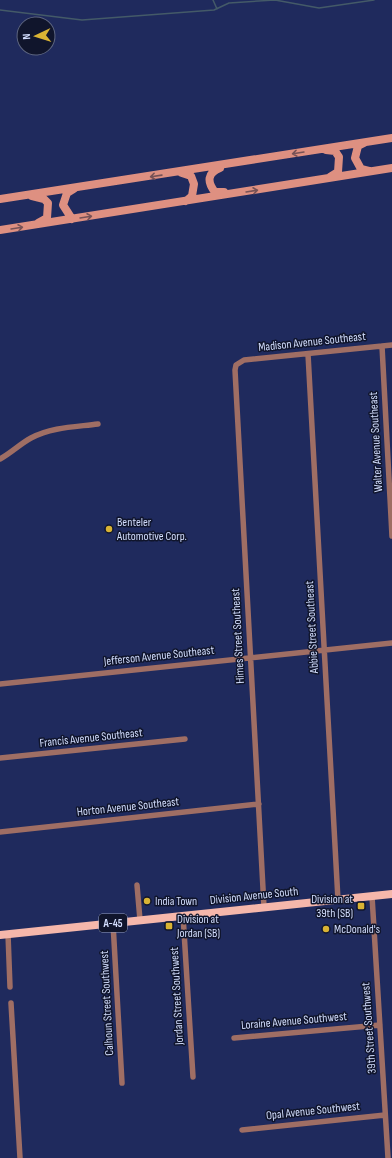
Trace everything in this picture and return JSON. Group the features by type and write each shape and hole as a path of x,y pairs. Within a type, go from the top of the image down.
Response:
{"main road":[{"name":"Division Avenue South","path":"4,935 392,894"}],"street":[{"path":"0,200 392,138"},
{"path":"367,142 358,146 355,158 361,169 370,171"},
{"path":"320,149 335,152 338,157 338,172 329,178"},
{"path":"230,164 212,171 210,175 210,184 216,192 235,193"},
{"path":"0,230 186,202 392,168"},
{"path":"181,172 191,176 194,184 192,196 186,202"},
{"path":"72,219 63,205 67,193 75,188"},
{"path":"27,195 44,199 48,203 47,218 34,225"},
{"name":"Madison Avenue Southeast","path":"236,365 244,360 392,345"},
{"name":"Walter Avenue Southeast","path":"382,346 392,536"},
{"name":"Abbie Street Southeast","path":"308,354 338,900"},
{"name":"Himes Street Southeast","path":"236,365 235,373 264,907"},
{"path":"0,459 30,439 46,432 98,424"},
{"name":"Jefferson Avenue Southeast","path":"0,684 392,643"},
{"name":"Francis Avenue Southeast","path":"0,758 185,739"},
{"name":"Horton Avenue Southeast","path":"0,832 259,804"},
{"path":"137,885 140,920"},
{"name":"39th Street Southwest","path":"372,896 388,1158"},
{"name":"Jordan Street Southwest","path":"183,915 193,1077"},
{"name":"Calhoun Street Southwest","path":"113,923 122,1083"},
{"path":"4,935 10,987"},
{"path":"11,1003 20,1158"},
{"name":"Loraine Avenue Southwest","path":"234,1038 380,1025"},
{"name":"Opal Avenue Southwest","path":"242,1130 385,1115"}],"waterway":[{"path":"213,0 217,9"},
{"path":"0,10 82,20 214,10 229,3 275,0 319,8 374,0"}],"place":[{"name":"Benteler Automotive Corp.","path":"109,529"},
{"name":"India Town","path":"147,901"},
{"name":"Division at 39th (SB)","path":"361,906"},
{"name":"Division at Jordan (SB)","path":"169,926"},
{"name":"McDonald's","path":"326,929"}]}
